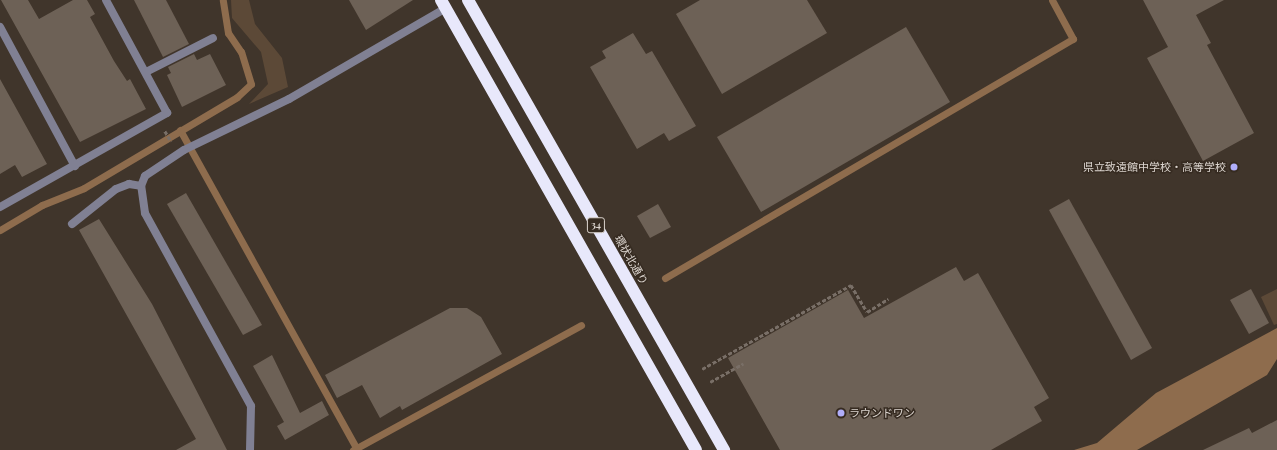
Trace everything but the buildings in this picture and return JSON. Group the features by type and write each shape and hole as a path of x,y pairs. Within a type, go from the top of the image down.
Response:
{"highway":[{"name":"環状北通り","path":"468,0 724,450"},
{"name":"34","path":"444,4 696,450"}],"street":[{"path":"0,207 167,113 106,0"},
{"path":"250,450 252,422 245,393 144,213 141,186 145,176 195,144 289,99 444,4"},
{"path":"0,27 75,166"},
{"path":"146,72 213,38"},
{"path":"72,224 116,188 129,184 141,186"}],"path":[{"path":"164,130 173,145"},
{"path":"702,368 851,285 867,312 888,299"},
{"path":"710,382 743,364"}],"shaded area":[{"path":"231,0 249,0 255,24 282,58 288,87 249,104 268,84 261,52 232,18"},
{"path":"1277,289 1277,324 1274,325 1261,297"},
{"path":"1277,328 1277,359 1267,375 1137,450 1074,450 1097,443 1156,393"}],"waterway":[{"path":"0,230 42,205 84,188 237,97 251,84 241,52 228,33 223,0"},
{"path":"665,278 1073,39 1052,0"},
{"path":"180,130 356,448"},
{"path":"353,450 581,325"}],"place":[{"name":"県立致遠館中学校・高等学校","path":"1234,167"},
{"name":"ラウンドワン","path":"841,413"}]}
